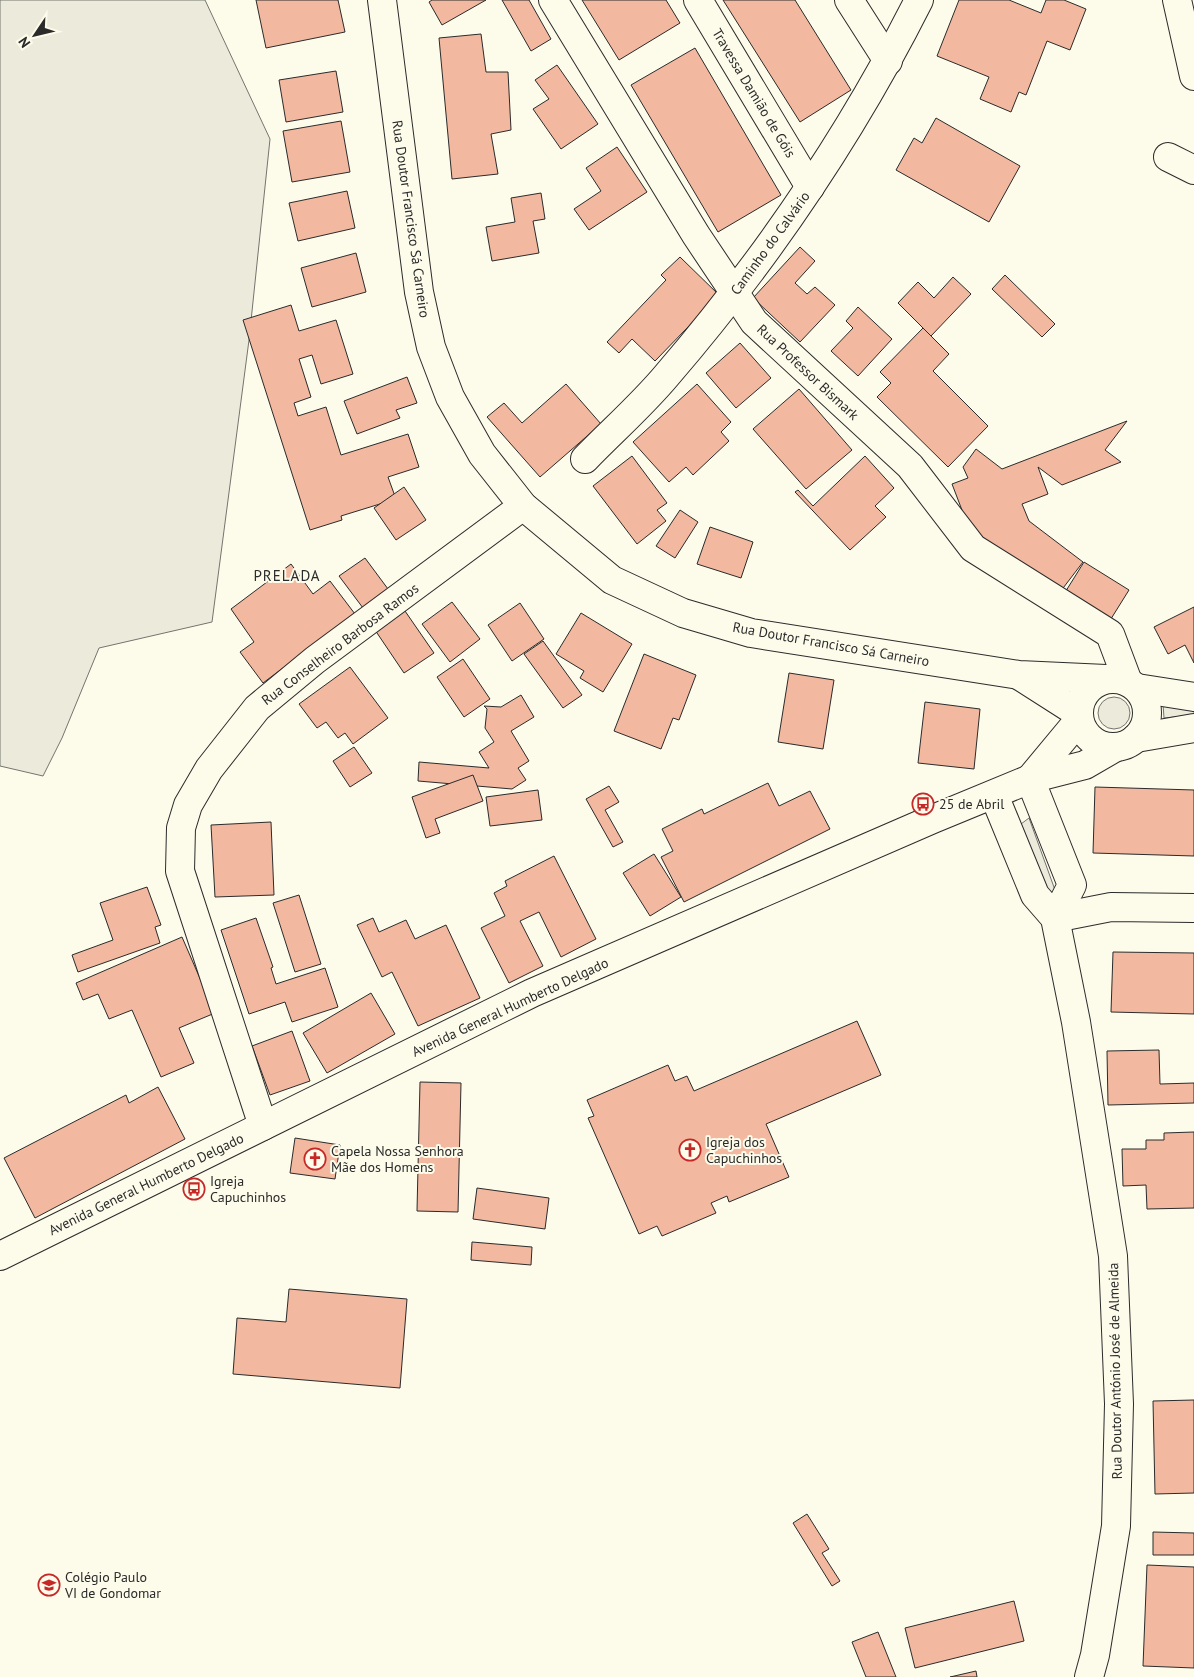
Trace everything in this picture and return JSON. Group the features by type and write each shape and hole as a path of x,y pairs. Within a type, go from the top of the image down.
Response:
{"street":[{"name":"Rua Doutor Francisco Sá Carneiro","path":"382,0 419,292 431,347 450,396 482,454 523,506 612,580 683,613 751,633 1019,675 1124,683 1194,697"},
{"name":"Rua Professor Bismark","path":"553,0 734,294 754,322 910,466 973,548 1110,634 1124,683"},
{"name":"Travessa Damião de Góis","path":"698,0 810,187"},
{"path":"849,0 888,61"},
{"name":"Caminho do Calvário","path":"585,459 666,377 734,294 810,187 888,61 919,0"},
{"path":"1177,0 1194,76"},
{"path":"1168,156 1194,170"},
{"name":"Rua Conselheiro Barbosa Ramos","path":"263,1126 180,872 181,828 188,805 209,769 257,708 315,660 523,506"},
{"name":"Rua Doutor Francisco Sá Carneiro","path":"1019,675 1078,716"},
{"path":"1124,683 1144,697 1148,719 1144,730 1126,743"},
{"name":"Avenida General Humberto Delgado","path":"1030,779 1078,716 1087,691 1124,683"},
{"path":"1078,716 1086,733 1095,741 1105,746 1194,728"},
{"name":"Avenida General Humberto Delgado","path":"0,1256 532,993 1030,779 1085,765 1126,743"},
{"path":"1030,779 1072,885 1055,918"},
{"name":"Rua Doutor António José de Almeida","path":"994,795 1035,895 1055,918 1076,1022 1113,1256 1119,1404 1116,1526 1096,1655 1089,1677"},
{"path":"1055,918 1110,907 1194,908"}],"shaded area":[{"path":"0,0 205,0 270,139 249,340 212,622 99,648 62,738 43,776 0,766"},
{"path":"1114,697 1120,698 1125,702 1129,707 1129,719 1125,724 1120,728 1114,729 1108,728 1103,724 1099,719 1098,713 1099,707 1103,702 1108,698"},
{"path":"1163,704 1194,707 1194,715 1164,718"},
{"path":"1029,818 1055,890 1051,896 1044,888 1021,824"}],"building":[{"path":"256,0 338,0 345,32 266,48"},
{"path":"432,0 486,0 442,25 429,2"},
{"path":"502,0 529,0 551,39 531,51"},
{"path":"582,0 666,0 680,23 619,60"},
{"path":"723,0 795,0 851,90 800,122"},
{"path":"959,0 1009,0 1041,13 1046,0 1064,0 1086,9 1070,50 1047,41 1026,95 1019,92 1011,112 980,99 989,77 937,56"},
{"path":"481,34 486,72 508,72 511,130 491,134 498,174 452,179 439,38"},
{"path":"695,48 781,195 718,232 631,85"},
{"path":"557,65 598,124 561,149 533,109 549,99 535,80"},
{"path":"336,71 343,112 286,122 279,80"},
{"path":"936,118 1020,166 989,222 896,170 914,138 922,143"},
{"path":"341,121 350,172 292,182 283,131"},
{"path":"617,147 647,192 589,230 574,209 601,191 586,168"},
{"path":"347,191 355,228 298,241 289,203"},
{"path":"541,193 545,219 533,221 539,253 492,261 486,227 515,222 511,198"},
{"path":"800,247 815,261 795,283 807,294 815,287 835,305 800,342 753,298"},
{"path":"356,253 366,292 312,307 301,268"},
{"path":"680,257 719,295 655,361 632,339 619,353 607,342 666,280 661,275"},
{"path":"1005,275 1055,324 1042,337 992,289"},
{"path":"953,277 971,294 931,336 898,303 918,282 934,298"},
{"path":"291,305 299,331 336,320 353,374 321,384 312,355 299,359 311,397 294,403 298,416 326,407 341,455 408,434 419,467 388,477 396,499 341,516 342,520 310,530 243,320"},
{"path":"858,307 892,339 858,376 831,351 853,328 846,321"},
{"path":"923,328 949,354 933,371 988,426 948,467 877,397 891,383 880,372"},
{"path":"740,343 771,378 736,408 706,373"},
{"path":"407,377 417,403 396,410 400,418 357,434 344,401"},
{"path":"566,384 601,424 540,477 487,417 504,403 522,423"},
{"path":"697,384 731,422 721,432 729,441 693,475 686,467 669,482 633,442"},
{"path":"799,389 852,450 806,489 753,429"},
{"path":"1127,421 1105,450 1121,462 1062,485 1038,467 1048,494 1022,504 1029,521 1083,562 1057,596 970,531 952,484 968,478 963,467 976,449 1002,469"},
{"path":"632,456 667,503 657,510 666,521 637,544 593,486"},
{"path":"865,456 894,488 875,506 886,517 850,550 795,492 798,490 813,506"},
{"path":"404,487 426,520 396,540 374,508"},
{"path":"680,510 698,522 675,558 656,546"},
{"path":"710,527 753,542 741,578 697,564"},
{"path":"365,558 388,589 363,608 339,576"},
{"path":"1084,562 1129,590 1109,622 1064,594"},
{"path":"291,564 313,594 330,581 355,614 263,683 240,652 254,642 231,609"},
{"path":"452,602 480,639 450,662 422,624"},
{"path":"520,603 544,639 512,661 488,625"},
{"path":"1194,607 1194,663 1185,645 1168,654 1154,627"},
{"path":"405,611 434,653 404,673 375,630"},
{"path":"581,613 632,644 603,692 580,678 584,671 556,654"},
{"path":"543,641 582,695 563,708 524,654"},
{"path":"644,654 696,675 679,720 673,718 661,749 614,731"},
{"path":"463,659 490,699 464,717 437,677"},
{"path":"350,667 388,718 353,744 345,733 338,738 326,722 317,728 299,704"},
{"path":"789,673 834,680 823,749 778,742"},
{"path":"521,695 534,717 511,731 529,761 518,768 526,780 512,789 418,781 419,762 489,768 479,752 494,742 485,728 487,709 484,706 501,707"},
{"path":"925,702 980,709 974,769 918,763"},
{"path":"354,747 372,773 350,787 333,761"},
{"path":"473,775 483,801 435,819 440,833 426,838 412,797"},
{"path":"768,783 779,806 810,791 830,829 684,902 661,857 673,851 662,829 702,809 704,814"},
{"path":"609,786 619,802 605,810 623,842 613,847 586,799"},
{"path":"1095,787 1194,790 1194,856 1093,853"},
{"path":"538,790 542,820 490,826 486,797"},
{"path":"271,822 274,895 215,897 211,825"},
{"path":"654,854 681,897 650,916 623,873"},
{"path":"554,856 596,939 561,957 539,912 520,921 543,966 509,983 481,928 505,916 494,893 507,886 505,881"},
{"path":"147,887 161,925 155,927 160,943 78,972 72,955 113,940 100,903"},
{"path":"299,895 321,964 295,972 273,903"},
{"path":"256,918 273,967 271,968 276,984 325,968 338,1007 292,1022 285,1002 249,1014 221,930"},
{"path":"373,918 379,932 406,920 415,939 446,925 480,998 418,1026 392,972 382,977 357,925"},
{"path":"182,937 215,1013 179,1028 194,1063 161,1077 132,1010 109,1019 98,994 83,1000 76,983"},
{"path":"1113,952 1194,953 1194,1014 1111,1012"},
{"path":"371,993 395,1034 327,1073 303,1033"},
{"name":"Igreja dos Capuchinhos","path":"857,1021 881,1075 766,1124 789,1177 729,1202 727,1196 711,1203 716,1213 662,1236 657,1226 639,1234 588,1118 594,1116 587,1100 668,1065 675,1081 687,1076 694,1091"},
{"path":"292,1031 310,1081 270,1095 252,1046"},
{"path":"1159,1050 1160,1084 1194,1083 1194,1103 1108,1105 1107,1051"},
{"path":"420,1082 461,1083 458,1212 417,1211"},
{"path":"158,1087 185,1139 35,1218 4,1158 126,1095 129,1103"},
{"path":"1194,1132 1194,1208 1147,1209 1146,1185 1123,1186 1122,1149 1146,1149 1146,1140 1164,1140 1164,1133"},
{"name":"Capela Nossa Senhora Mãe dos Homens","path":"295,1138 340,1145 335,1179 290,1173"},
{"path":"477,1188 549,1198 545,1229 473,1219"},
{"path":"472,1242 532,1247 531,1265 471,1260"},
{"path":"289,1289 407,1299 400,1388 233,1374 237,1318 286,1322"},
{"path":"1194,1400 1194,1493 1155,1494 1153,1401"},
{"path":"807,1514 829,1549 822,1553 840,1581 832,1586 793,1523"},
{"path":"1153,1532 1194,1533 1194,1555 1153,1555"},
{"path":"1147,1565 1194,1567 1194,1668 1143,1666"},
{"path":"1014,1601 1024,1641 915,1668 905,1628"},
{"path":"878,1632 896,1677 866,1677 852,1642"},
{"path":"976,1671 977,1677 950,1677"}],"place":[{"name":"25 de Abril","path":"923,804"},
{"name":"Igreja dos Capuchinhos","path":"690,1150"},
{"name":"Capela Nossa Senhora Mãe dos Homens","path":"315,1159"},
{"name":"Igreja Capuchinhos","path":"194,1189"},
{"name":"Colégio Paulo VI de Gondomar","path":"49,1585"}],"district":[{"name":"PRELADA","path":"287,575"}]}
